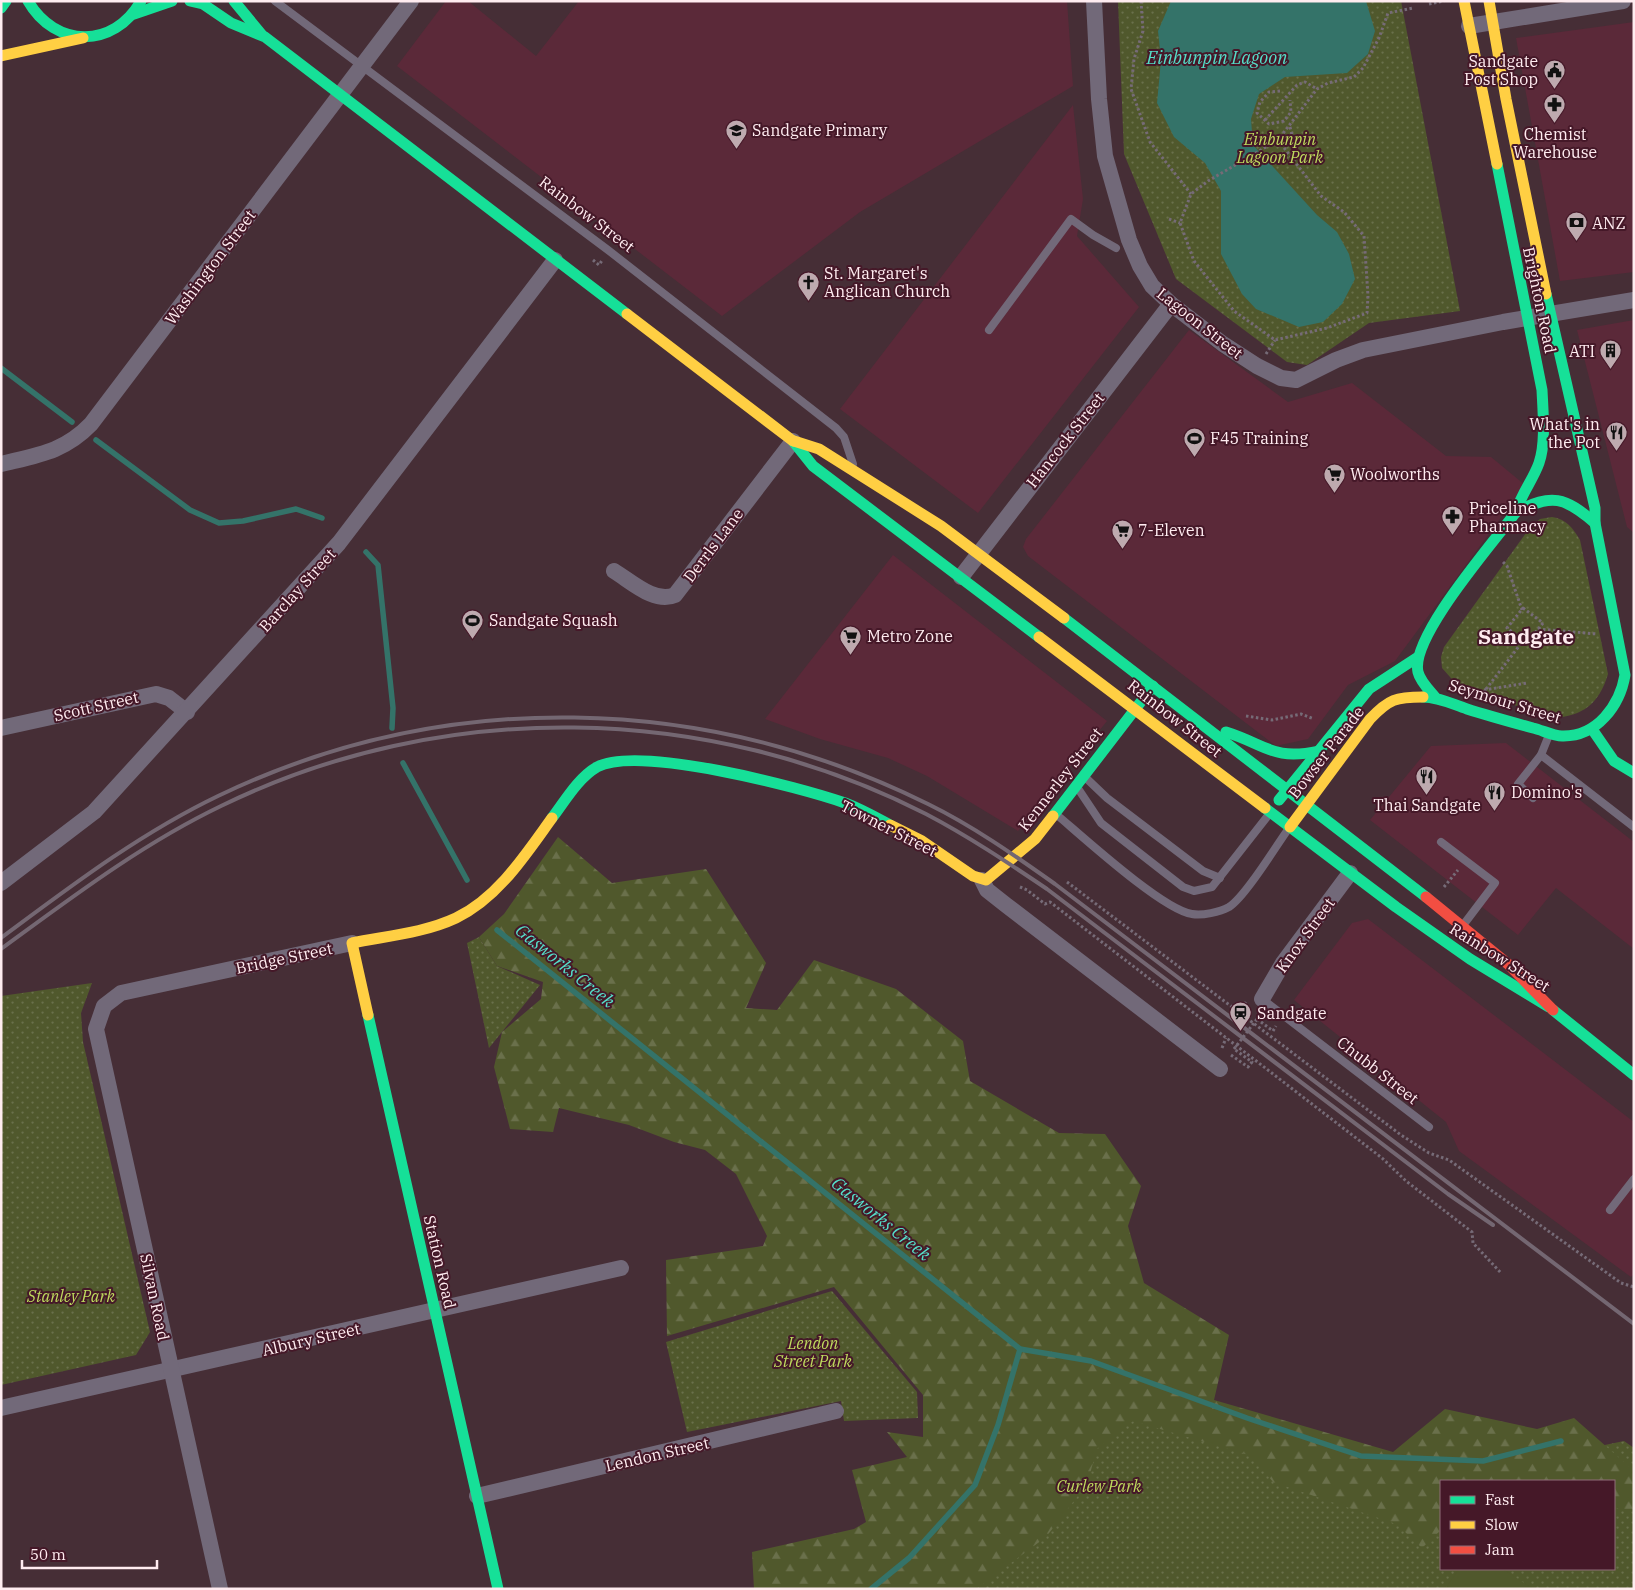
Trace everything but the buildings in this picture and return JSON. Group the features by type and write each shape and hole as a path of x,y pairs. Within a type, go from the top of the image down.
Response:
{"main road":[{"path":"1,8 6,1"},
{"path":"28,1 40,19 55,30 84,38"},
{"path":"1,56 106,33 121,26 134,14 141,1"},
{"path":"134,14 172,1"},
{"name":"Rainbow Street","path":"190,1 203,4 231,23 264,37"},
{"name":"Rainbow Street","path":"234,1 264,37 793,441 813,466 962,577 1350,873 1508,964 1549,1006"},
{"name":"Brighton Road","path":"1464,1 1542,390 1544,419 1540,463 1520,497 1516,512"},
{"name":"Brighton Road","path":"1489,1 1539,263 1595,508 1595,523 1626,645 1624,684 1613,710 1592,729"},
{"name":"Rainbow Street","path":"793,441 818,449 942,526 979,553 1203,726 1288,789 1456,935 1549,1006 1634,1075"},
{"path":"1435,697 1422,682 1418,672 1418,657 1428,631 1516,512 1540,499 1556,498 1572,503 1595,523"},
{"name":"Bowser Parade","path":"1271,812 1369,689 1418,657"},
{"name":"Kennerley Street","path":"982,880 991,878 1025,850 1056,814 1153,686"},
{"name":"Bowser Parade","path":"1290,826 1370,719 1384,704 1400,697 1435,697"},
{"name":"Seymour Street","path":"1435,697 1466,709 1550,734 1578,735 1592,729"},
{"path":"1203,726 1236,735 1271,753 1298,757 1319,751"},
{"path":"1592,729 1614,760 1634,773"},
{"name":"Towner Street","path":"466,913 495,891 585,776 598,767 613,762 684,764 811,793 847,804 922,841 973,876 982,880"},
{"name":"Bridge Street","path":"352,943 444,923 466,913"},
{"name":"Station Road","path":"352,943 498,1589"}],"street":[{"name":"Washington Street","path":"1,464 47,453 78,438 411,1"},
{"name":"Lagoon Street","path":"1094,1 1099,99 1109,175 1129,240 1140,266 1152,286 1170,304 1223,344 1257,366 1281,378 1296,380 1336,360 1363,350 1551,313 1634,300"},
{"path":"1469,26 1624,1"},
{"name":"Barclay Street","path":"1,883 94,812 339,543 555,260"},
{"name":"Hancock Street","path":"962,577 1170,304"},
{"name":"Derrls Lane","path":"614,571 656,596 666,599 676,595 793,441"},
{"name":"Scott Street","path":"1,728 156,694 169,698 187,712"},
{"name":"Knox Street","path":"1256,1002 1350,873"},
{"name":"Towner Street","path":"982,880 987,890 1220,1069"},
{"name":"Bridge Street","path":"104,1006 121,993 352,943"},
{"name":"Silvan Road","path":"104,1006 96,1029 220,1589"},
{"name":"Albury Street","path":"1,1408 621,1268"},
{"name":"Lendon Street","path":"477,1496 836,1411"}],"lane":[{"name":"Rainbow Street","path":"275,1 361,68 608,250 836,428 844,437 856,473"},
{"path":"989,330 1071,219 1093,236 1116,248"},
{"path":"1533,798 1518,784 1541,755 1550,734"},
{"path":"1541,755 1634,827"},
{"path":"1084,777 1107,798 1203,871 1220,878"},
{"path":"1076,786 1101,823 1183,887 1194,891 1212,887 1271,812"},
{"path":"1056,814 1156,897 1192,914 1215,912 1229,907 1240,897 1290,826"},
{"path":"1441,842 1495,883 1456,935"},
{"name":"Chubb Street","path":"1256,1002 1429,1127"},
{"path":"1610,1210 1634,1179"}],"path":[{"path":"1141,1 1142,31 1134,59 1131,89 1150,142 1191,194"},
{"path":"1429,4 1444,1"},
{"path":"1275,340 1234,311 1194,261 1180,223 1191,194 1208,181 1278,140 1317,89 1328,83 1354,77 1363,68 1375,46 1388,13 1414,8"},
{"path":"1264,120 1297,85 1305,82 1317,89"},
{"path":"1280,91 1269,92 1260,102 1258,112 1264,120 1269,124 1284,121 1291,112 1290,100"},
{"path":"1290,126 1296,150 1293,160"},
{"path":"1264,358 1275,340 1326,328 1367,313 1368,296 1364,236 1344,212 1321,196 1278,140"},
{"path":"1169,219 1180,223"},
{"path":"1497,558 1506,566 1522,610"},
{"path":"1523,608 1543,623 1527,643 1507,628 1522,610 1523,608"},
{"path":"1538,629 1604,635"},
{"path":"1482,696 1484,690 1523,641"},
{"path":"1484,690 1527,683"},
{"path":"1243,715 1272,720 1301,714 1314,719"},
{"path":"1444,887 1465,861"},
{"path":"1067,882 1401,1135 1429,1153 1449,1160 1621,1283 1634,1287"},
{"path":"1020,887 1028,890 1045,904 1050,902 1382,1158 1406,1181 1472,1232 1473,1243 1501,1272"},
{"path":"1239,1012 1245,1003 1256,1002"},
{"path":"1226,1038 1220,1047 1248,1067 1252,1062 1234,1049 1257,1019 1273,1031 1277,1026 1270,1021"}],"shaded area":[{"name":"Sandgate Primary","path":"446,1 468,1 536,56 579,1 1067,1 1073,86 860,212 722,316 397,66"},
{"path":"1634,22 1634,272 1560,281 1516,38"},
{"path":"1073,105 1083,199 1077,236 1139,307 978,513 840,409"},
{"path":"1634,320 1634,533 1627,527 1577,330"},
{"path":"1189,330 1288,402 1352,383 1446,456 1491,457 1525,485 1395,661 1348,685 1308,739 1276,746 1028,556 1023,547 1026,539"},
{"path":"893,555 1107,721 1018,831 927,776 888,758 820,739 765,719"},
{"path":"1506,743 1634,842 1634,949 1556,888 1518,935 1370,820 1431,746"},
{"path":"1368,919 1634,1122 1634,1274 1631,1277 1459,1151 1446,1122 1294,1000 1352,923"}],"green space":[{"name":"Einbunpin Lagoon Park","path":"1118,1 1401,1 1460,311 1369,323 1307,365 1287,362 1176,279 1124,154"},
{"path":"1552,517 1569,525 1580,540 1608,674 1595,701 1581,711 1564,717 1553,718 1458,686 1442,668 1441,657 1444,647 1531,526 1540,519"},
{"path":"558,837 612,883 706,869 766,963 746,1008 777,1010 814,960 896,989 963,1041 970,1081 1059,1133 1105,1134 1141,1186 1128,1226 1144,1283 1229,1335 1214,1400 1393,1452 1445,1409 1537,1429 1574,1418 1634,1471 1634,1510 1624,1511 1615,1507 1615,1480 1440,1480 1440,1531 1422,1548 1405,1532 1402,1526 1273,1482 1252,1456 1133,1421 1097,1449 1087,1484 1046,1537 976,1589 754,1589 752,1552 854,1529 866,1522 852,1470 907,1457 887,1432 923,1437 923,1395 834,1287 667,1336 666,1260 763,1246 767,1236 736,1174 705,1150 674,1142 629,1125 559,1108 553,1132 510,1129 494,1067 502,1032 541,999 543,982 497,966 479,937 504,914"},
{"path":"479,937 497,966 540,985 489,1048 467,943"},
{"name":"Stanley Park","path":"92,983 81,1013 83,1042 150,1332 136,1355 1,1385 1,996"},
{"name":"Lendon Street Park","path":"832,1291 917,1392 918,1418 844,1421 841,1401 687,1432 666,1342"},
{"name":"Curlew Park","path":"1027,1389 1469,1473 1624,1441 1634,1448 1634,1589 895,1589"},
{"path":"1458,1570 1504,1570 1533,1589 1445,1589"}],"water":[{"name":"Einbunpin Lagoon","path":"1171,1 1366,1 1375,31 1368,54 1347,73 1285,77 1259,94 1251,119 1253,145 1317,215 1337,232 1349,254 1355,279 1342,304 1323,322 1299,327 1256,309 1242,294 1221,254 1221,191 1205,163 1174,137 1157,103 1161,60 1158,31"}],"waterway":[{"path":"1,368 72,422"},
{"path":"96,440 190,510 219,523 243,521 296,509 322,518"},
{"name":"Gasworks Creek","path":"366,552 378,565 393,708 392,728"},
{"name":"Gasworks Creek","path":"403,763 467,880"},
{"name":"Gasworks Creek","path":"497,930 1020,1349 1091,1361 1247,1418 1361,1456 1483,1461 1561,1441"},
{"name":"Gasworks Creek","path":"871,1589 909,1558 975,1485 998,1425 1020,1349"}],"railway":[{"path":"1,938 53,899 133,844 218,796 304,760 393,736 483,721 574,718 665,724 754,741 842,767 928,804 977,831 1009,852 1055,884 1634,1324"},
{"path":"1,949 135,854 221,806 306,771 394,746 483,732 574,728 665,734 755,750 842,777 926,814 1002,859 1047,889 1448,1194 1493,1225"}],"traffic: fast":[{"path":"1,8 6,1"},
{"path":"28,1 53,28 68,34 84,37 116,28 130,17 141,1"},
{"path":"134,14 172,1"},
{"path":"190,1 203,4 231,23 265,37 627,314"},
{"path":"234,1 262,35"},
{"path":"1435,697 1418,672 1419,656 1427,636 1456,590 1516,512 1539,463 1543,446 1542,390 1497,164"},
{"path":"1423,697 1440,699 1467,709 1562,736 1575,735 1596,725 1612,708 1622,686 1625,675 1595,523 1595,508 1546,294"},
{"path":"793,441 813,466 1039,637"},
{"path":"1516,512 1539,502 1558,501 1575,508 1595,523"},
{"path":"1064,618 1426,897"},
{"path":"1279,800 1369,689 1418,657"},
{"path":"1053,816 1153,686"},
{"path":"1592,729 1614,761 1634,773"},
{"path":"1226,732 1280,753 1303,754 1319,751"},
{"path":"552,818 578,783 597,767 618,762 647,761 720,771 793,788 845,803 890,825"},
{"path":"1265,808 1396,907 1470,959 1549,1007"},
{"path":"1553,1010 1634,1075"},
{"path":"368,1015 498,1589"}],"traffic: slow":[{"path":"1464,1 1497,164"},
{"path":"1489,1 1506,99 1546,294"},
{"path":"1,56 83,38"},
{"path":"627,314 793,441"},
{"path":"794,441 819,449 941,526 1064,618"},
{"path":"1039,637 1265,808"},
{"path":"1290,827 1370,719 1382,707 1399,699 1423,697"},
{"path":"890,825 922,841 973,876 986,880 1035,839 1053,816"},
{"path":"368,1015 352,943 405,934 431,927 456,918 471,909 485,899 510,874 552,818"}],"traffic: jam":[{"path":"1426,897 1508,964 1553,1010"}],"place":[{"name":"Sandgate Post Shop","path":"1554,89"},
{"name":"Chemist Warehouse","path":"1555,124"},
{"name":"Sandgate Primary","path":"736,149"},
{"name":"ANZ","path":"1576,242"},
{"name":"St. Margaret's Anglican Church","path":"808,301"},
{"name":"ATI","path":"1611,370"},
{"name":"What's in the Pot","path":"1616,452"},
{"name":"F45 Training","path":"1194,457"},
{"name":"Woolworths","path":"1334,493"},
{"name":"Priceline Pharmacy","path":"1453,536"},
{"name":"7-Eleven","path":"1122,549"},
{"name":"Sandgate Squash","path":"473,639"},
{"name":"Metro Zone","path":"851,655"},
{"name":"Thai Sandgate","path":"1427,795"},
{"name":"Domino's","path":"1495,811"},
{"name":"Sandgate","path":"1241,1032"}],"district":[{"name":"Sandgate","path":"1526,637"}]}
